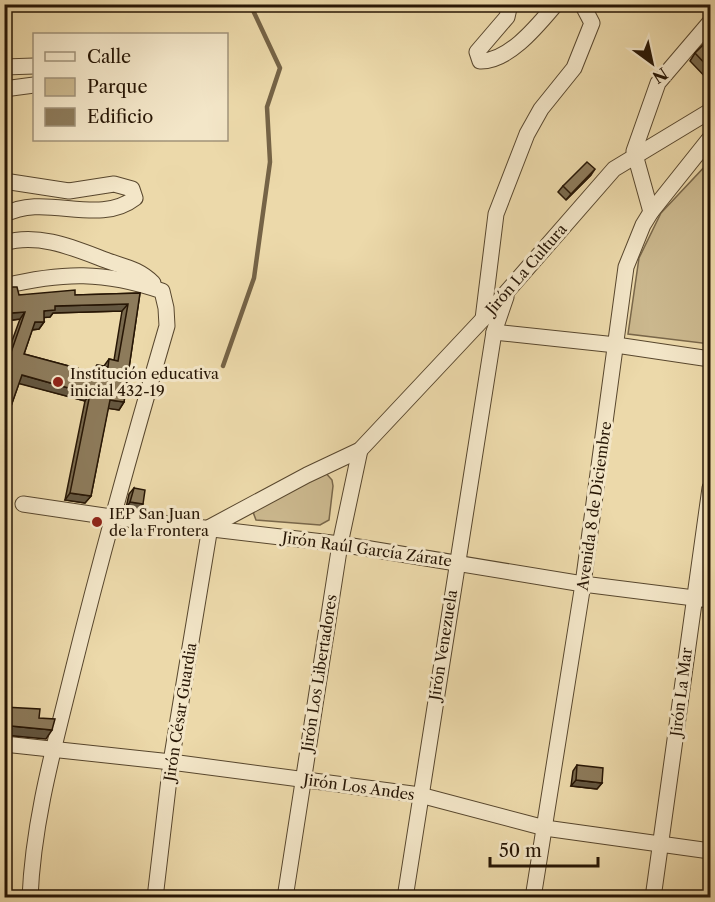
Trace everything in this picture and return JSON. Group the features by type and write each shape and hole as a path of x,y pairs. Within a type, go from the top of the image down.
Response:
{"street":[{"path":"510,4 507,17 477,52 480,61 492,58 522,42 556,4"},
{"path":"483,319 496,214 527,134 541,109 574,68 592,23 582,4"},
{"path":"651,212 635,156 658,83 711,22"},
{"path":"4,68 33,66"},
{"path":"4,89 33,85"},
{"name":"Jirón La Cultura","path":"360,450 483,319 614,169 711,111"},
{"name":"Avenida 8 de Diciembre","path":"533,897 583,584 626,267 643,225 651,212 711,138"},
{"path":"4,181 76,192 114,184 132,189 135,198 123,205 95,209 38,205 4,215"},
{"path":"4,243 25,238 39,240 132,267 162,291 167,326 111,517 53,750 31,864 30,897"},
{"path":"4,286 45,276 96,276 120,278 162,291"},
{"name":"Jirón Venezuela","path":"405,897 456,562 494,333 508,289"},
{"path":"494,333 616,345 711,359"},
{"path":"210,527 360,450"},
{"name":"Jirón Los Libertadores","path":"285,897 301,780 340,544 360,450"},
{"name":"Jirón La Mar","path":"654,897 711,488"},
{"name":"Jirón Raúl García Zárate","path":"23,504 111,517 340,544 583,584 711,600"},
{"name":"Jirón César Guardia","path":"155,897 171,762 210,527"},
{"name":"Jirón Los Andes","path":"4,744 171,762 420,795 545,828 711,851"}],"green space":[{"path":"710,161 710,344 628,334 639,258 661,213"},
{"path":"324,471 332,480 333,486 329,520 320,525 256,520 253,512"}],"building":[{"path":"711,37 711,70 695,53"},
{"path":"587,162 595,169 571,194 563,186"},
{"path":"5,287 17,287 19,295 75,290 75,295 140,293 124,402 110,400 91,496 70,493 90,394 22,375 4,426 4,364 7,364 25,312 11,313","holes":["128,304 118,361 109,359 108,367 97,365 95,373 24,354 35,322 44,322 44,311 55,310 55,306"]},
{"path":"134,488 145,490 143,504 130,502"},
{"path":"4,707 40,709 39,718 55,719 52,730 11,726 4,728"},
{"path":"577,765 603,768 602,783 576,780"}],"waterway":[{"path":"223,366 254,278 270,162 267,107 280,68 250,4"}],"place":[{"name":"Institución educativa inicial 432-19","path":"58,382"},
{"name":"IEP San Juan de la Frontera","path":"97,522"}]}
